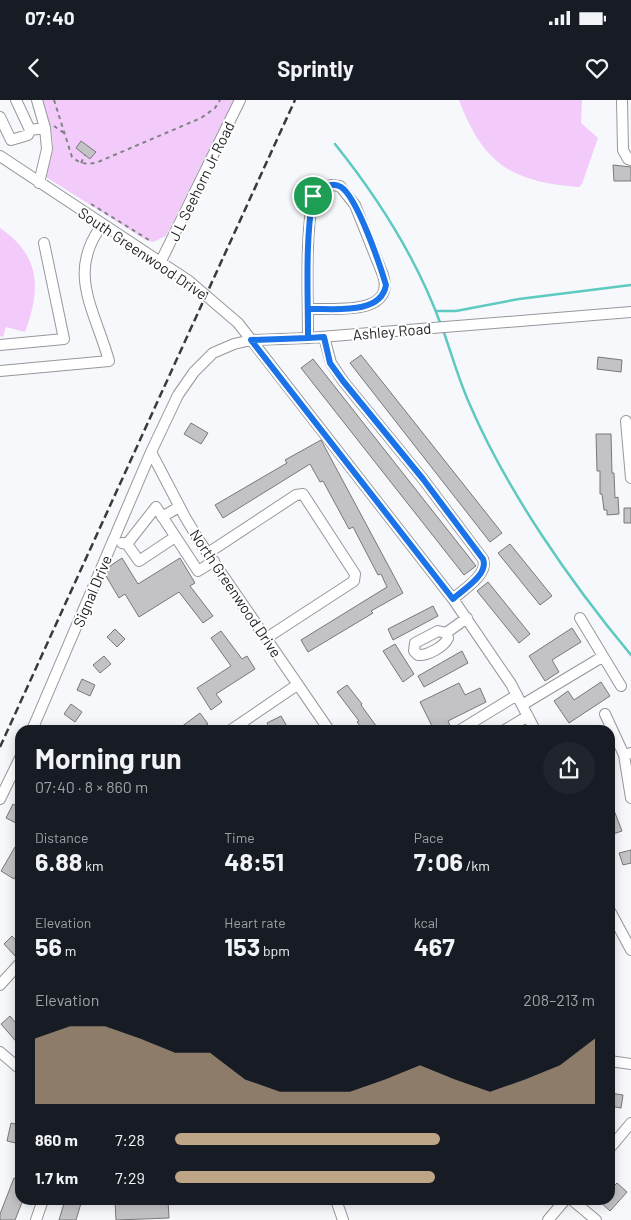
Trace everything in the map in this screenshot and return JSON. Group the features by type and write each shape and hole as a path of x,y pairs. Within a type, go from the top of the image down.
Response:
{"street":[{"path":"16,100 30,130"},
{"path":"37,100 47,126 47,149 40,183"},
{"name":"J L Seehorn Jr Road","path":"161,261 240,100"},
{"path":"622,100 623,150 628,159 631,160"},
{"path":"0,117 11,140 28,135 30,130"},
{"path":"30,130 47,126"},
{"name":"South Greenwood Drive","path":"0,156 102,225 161,261 225,309 453,599 517,695 532,725"},
{"path":"308,309 367,306 379,300 385,293 386,285 383,275 355,204 340,186 330,185 313,196 309,233 308,309 308,338"},
{"path":"0,371 109,361 84,276 86,252 102,225"},
{"path":"0,345 64,339 44,243"},
{"name":"Ashley Road","path":"151,452 178,395 194,372 213,353 234,344 251,340 324,337 631,312"},
{"path":"324,337 330,363 423,479 483,559 485,564 484,571 453,599"},
{"path":"626,421 631,478"},
{"name":"North Greenwood Drive","path":"151,452 179,507 325,725"},
{"name":"Signal Drive","path":"34,725 151,452"},
{"path":"127,544 156,507 198,571 211,557 296,495 303,494 356,574 354,580 268,637"},
{"path":"162,518 179,507"},
{"path":"113,541 127,544 139,561 175,537"},
{"path":"446,633 467,618"},
{"path":"580,618 621,686"},
{"path":"522,705 602,657"},
{"path":"238,725 297,685"},
{"path":"468,725 517,695"},
{"path":"605,714 611,725"},
{"path":"513,725 528,716"},
{"path":"615,731 628,754 631,798"},
{"path":"0,799 15,768"},
{"path":"615,920 631,950"},
{"path":"0,985 15,968"},
{"path":"0,1052 15,1065"},
{"path":"615,1062 631,1064"},
{"path":"615,1142 631,1123"},
{"path":"36,1220 41,1205"},
{"path":"338,1205 343,1220"},
{"path":"548,1220 561,1205"},
{"path":"578,1205 596,1220"}],"path":[{"path":"54,100 72,157 81,162 98,162 196,121 210,112 220,100"},
{"path":"47,126 64,134"},
{"path":"81,162 85,155"}],"shaded area":[{"path":"42,100 234,100 166,236 153,242 146,240 46,177 46,170 53,151 53,141"},
{"path":"459,100 582,100 581,123 598,138 582,184 579,187 535,180 503,166 478,140"},
{"path":"0,228 14,239 30,262 34,274 35,288 34,302 25,332 6,327 3,337 0,336"}],"building":[{"path":"81,141 96,152 90,159 76,148"},
{"path":"613,165 631,167 631,181 614,181"},
{"path":"361,355 502,533 490,542 350,363"},
{"path":"598,357 622,360 621,372 597,369"},
{"path":"313,359 476,566 464,575 301,368"},
{"path":"191,423 208,433 201,444 184,434"},
{"path":"596,434 611,434 612,473 614,473 615,498 618,497 619,514 607,515 607,510 604,510 602,494 600,494 600,471 597,471"},
{"path":"321,440 403,593 371,611 373,613 308,652 301,640 387,587 381,574 378,575 353,527 349,529 323,481 320,482 310,464 223,518 215,505 287,463 285,460"},
{"path":"624,508 631,508 631,523 624,523"},
{"path":"510,544 552,596 540,605 498,553"},
{"path":"122,558 138,584 180,558 195,583 190,586 213,616 203,623 179,592 139,617 125,594 119,598 106,576 110,566"},
{"path":"488,582 530,634 519,643 477,591"},
{"path":"433,606 438,616 393,640 388,629"},
{"path":"572,628 581,642 552,660 559,672 545,681 529,656"},
{"path":"115,629 125,639 117,647 107,637"},
{"path":"221,631 242,659 247,656 255,669 216,694 222,702 211,710 197,688 231,666 211,638"},
{"path":"395,644 414,674 403,682 383,651"},
{"path":"462,651 468,663 424,687 418,676"},
{"path":"104,656 111,664 100,673 93,665"},
{"path":"82,679 95,685 90,696 77,690"},
{"path":"601,682 610,696 569,723 554,701 568,691 574,700"},
{"path":"459,683 465,695 480,688 486,702 448,721 450,725 432,725 420,702"},
{"path":"347,685 375,725 359,725 357,722 359,721 337,692"},
{"path":"71,704 82,712 75,722 64,714"},
{"path":"200,713 208,724 206,725 184,725"},
{"path":"281,716 286,725 268,725 267,723"},
{"path":"13,804 15,805 15,822 6,818"},
{"path":"615,813 622,831 615,833"},
{"path":"15,847 15,877 14,879 1,871"},
{"path":"631,850 631,863 623,865 619,853"},
{"path":"12,936 15,939 15,956 4,944"},
{"path":"10,1016 15,1022 15,1040 1,1024"},
{"path":"615,1094 623,1095 621,1108 615,1107"},
{"path":"11,1123 15,1124 15,1143 7,1141"},
{"path":"15,1178 15,1205 21,1205 15,1220 0,1220 0,1214"},
{"path":"617,1183 627,1192 610,1211 603,1205 615,1205 615,1185"},
{"path":"64,1205 80,1205 76,1220 59,1220"},
{"path":"115,1205 168,1205 169,1218 116,1220"}],"waterway":[{"path":"335,144 367,186 396,230 409,253 441,325"},
{"path":"436,311 456,311 519,299 631,285"},
{"path":"443,330 466,396 485,437 521,503 563,567 631,655"}],"railway":[{"path":"0,747 295,100"}],"route":[{"path":"313,196 309,233 308,309 308,338 251,340 453,599 484,571 485,564 483,559 423,479 330,363 324,337 308,338 308,309 367,306 379,300 385,293 386,285 355,204 346,192 340,186 330,185 321,189 313,196"}]}
